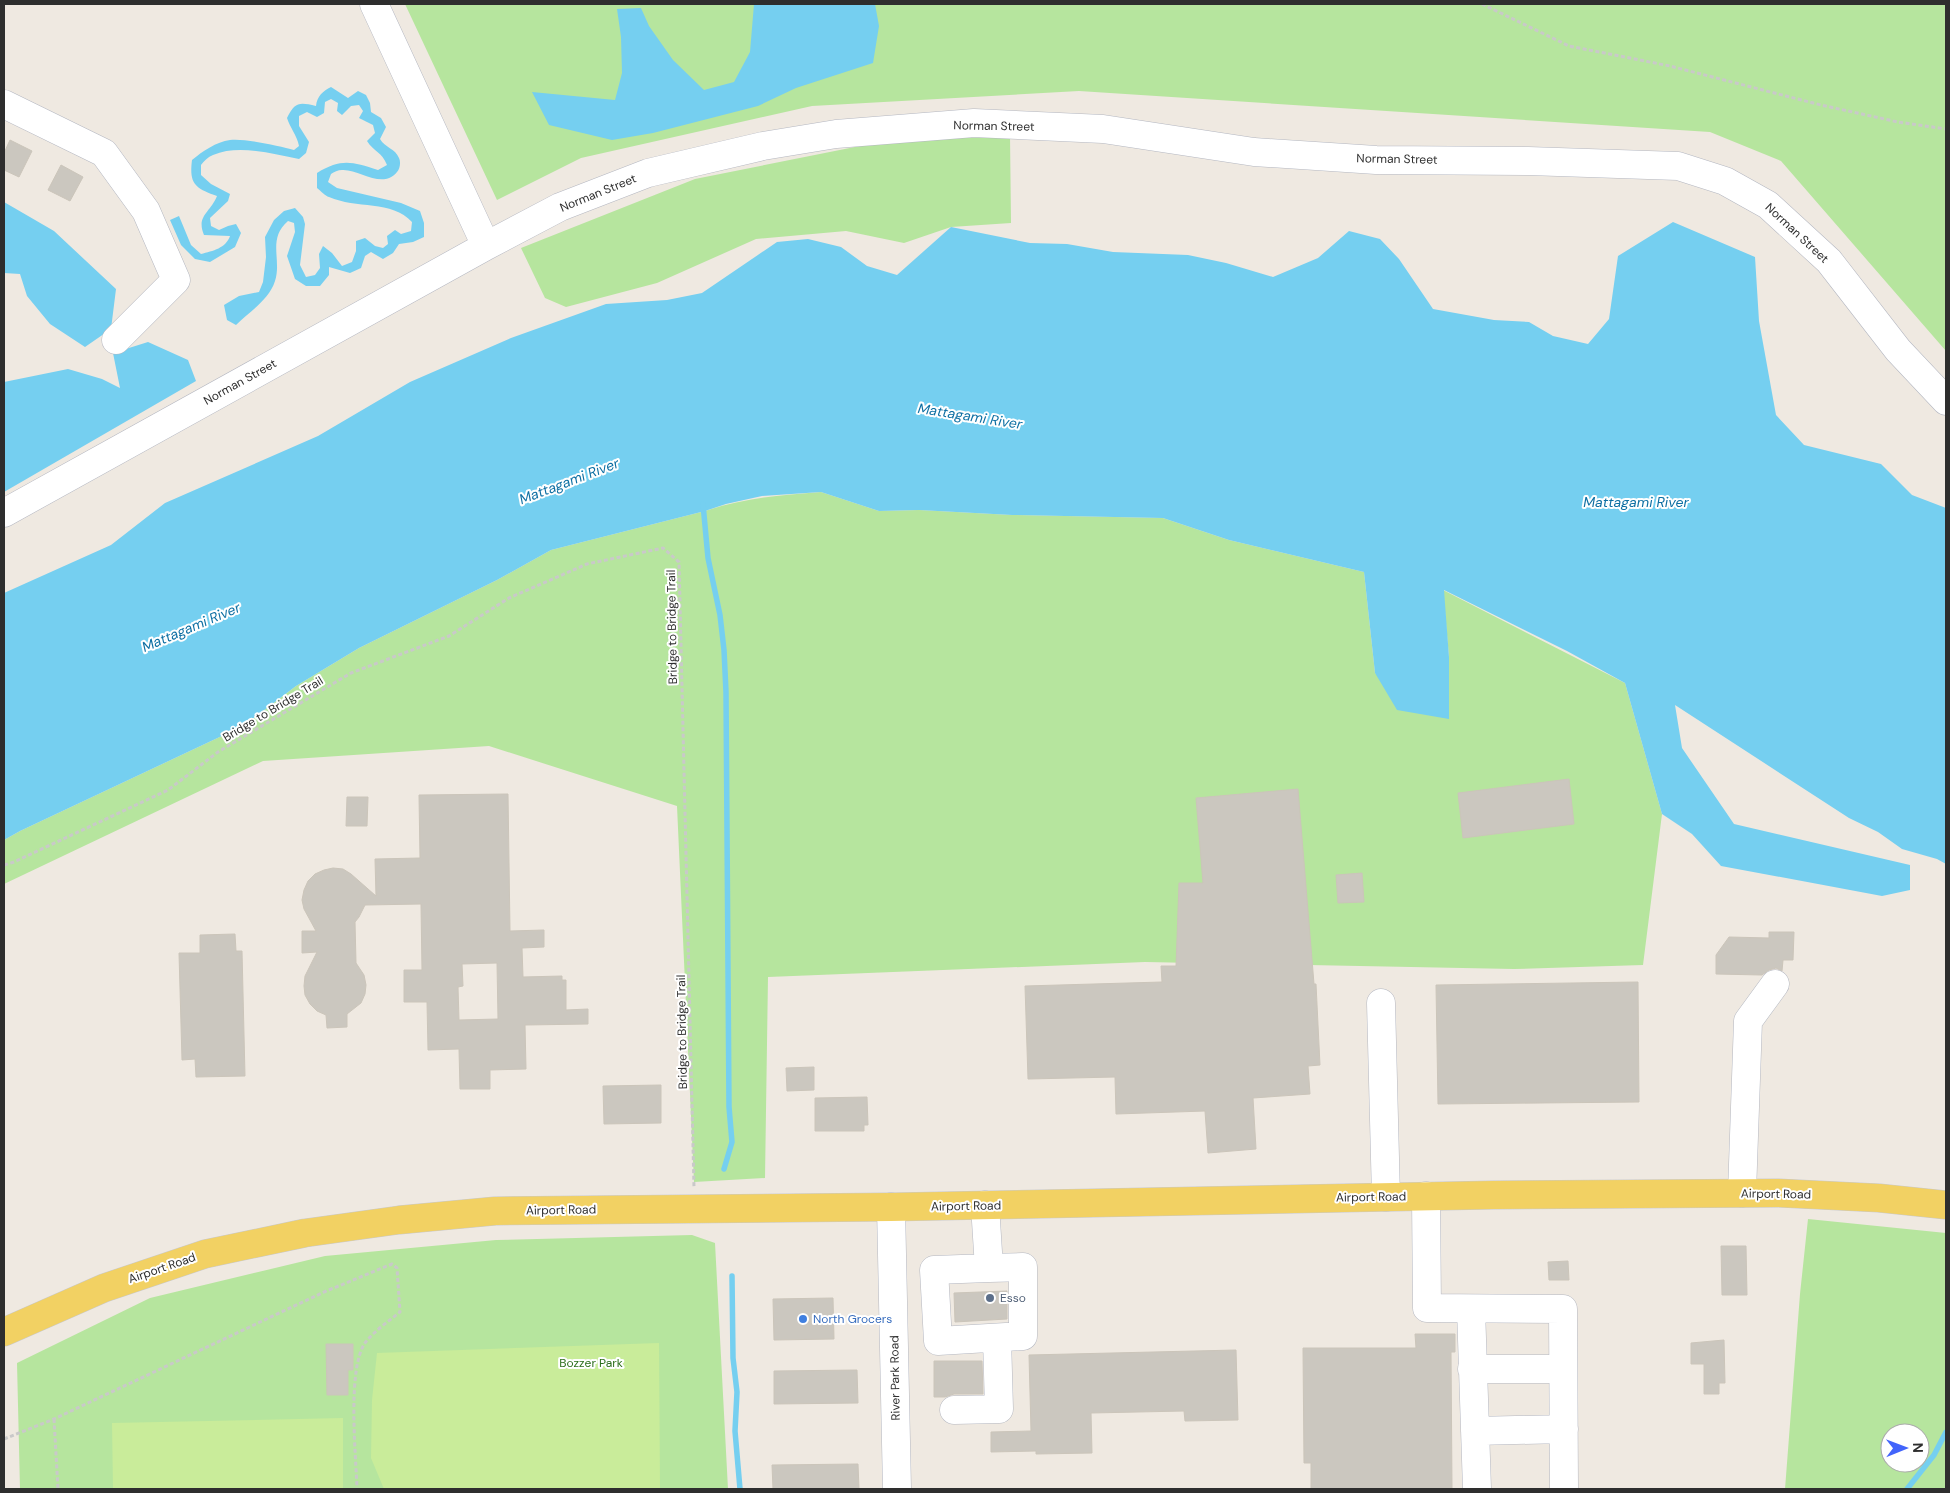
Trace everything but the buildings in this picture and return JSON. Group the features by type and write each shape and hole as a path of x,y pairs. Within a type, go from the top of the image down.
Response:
{"main road":[{"name":"Airport Road","path":"4,1332 104,1288 205,1254 305,1233 399,1220 495,1211 891,1207 1426,1196 1742,1193 1879,1198 1946,1205"}],"street":[{"path":"374,4 486,246"},
{"path":"4,104 104,153 146,211 176,280 116,340"},
{"name":"Norman Street","path":"4,513 486,246 560,207 648,173 762,146 836,134 974,123 1102,129 1254,152 1376,160 1528,161 1678,166 1725,180 1768,204 1829,261 1898,350 1946,401"},
{"path":"1742,1193 1748,1021 1775,984"},
{"path":"1381,1003 1386,1197"},
{"path":"1426,1196 1426,1308 1563,1309 1564,1489"},
{"path":"986,1205 989,1268"},
{"name":"River Park Road","path":"891,1207 897,1489"},
{"path":"1023,1267 1023,1336 938,1341 934,1270 989,1268 1023,1267"},
{"path":"1470,1308 1476,1489"},
{"path":"954,1410 999,1409 996,1338"},
{"path":"1472,1369 1564,1369"},
{"path":"1475,1431 1564,1429"}],"path":[{"path":"1482,4 1570,46 1670,66 1898,122 1946,129"},
{"name":"Bridge to Bridge Trail","path":"4,865 168,790 218,752 351,673 449,636 509,598 587,564 664,548 679,562 695,1209"},
{"path":"4,1439 54,1420 324,1292 392,1264 396,1268 400,1312 366,1343 359,1356 355,1409 357,1489"},
{"path":"54,1420 58,1489"}],"green space":[{"path":"405,4 1946,4 1946,351 1781,161 1710,132 1079,91 812,106 581,158 497,200"},
{"path":"1010,135 1011,223 951,227 904,243 846,231 756,239 657,283 566,307 545,298 521,248 695,179 890,140"},
{"path":"821,492 879,511 919,510 1012,515 1163,518 1229,540 1364,572 1375,673 1449,718 1449,657 1443,590 1625,683 1662,814 1643,965 1514,969 1145,962 768,977 765,1178 694,1182 677,806 489,746 263,761 4,884 4,840 243,726 296,686 359,648 497,580 551,550 734,503 777,496"},
{"path":"1808,1219 1946,1233 1946,1489 1785,1489 1800,1294"},
{"name":"Bozzer Park","path":"692,1235 715,1243 728,1489 20,1489 17,1363 150,1298 325,1256 496,1240"},
{"path":"659,1343 660,1489 384,1489 371,1458 372,1400 377,1353"},
{"path":"343,1418 343,1489 113,1489 112,1423"}],"water":[{"path":"754,4 875,4 879,26 873,63 796,88 758,106 653,133 612,140 549,125 532,92 615,100 622,73 621,37 617,9 641,8 649,26 673,60 704,90 734,82 750,52"},
{"path":"331,87 348,98 358,91 366,95 370,103 371,112 381,118 386,127 380,139 393,150 400,163 397,172 385,179 342,170 331,174 328,182 337,188 401,203 420,211 424,223 424,237 413,242 399,244 393,253 383,259 371,252 365,256 361,268 350,273 329,267 329,275 320,286 306,286 295,279 287,256 295,232 294,223 288,221 278,235 276,250 277,273 272,288 264,300 236,325 227,320 224,305 239,296 259,292 263,282 266,257 265,237 274,220 284,211 295,208 303,217 305,224 300,265 306,277 315,275 320,268 319,254 323,246 332,253 342,266 352,262 356,251 356,241 365,238 375,246 383,248 388,244 387,236 395,230 401,234 411,231 412,222 394,210 339,201 317,188 317,173 333,165 354,163 378,170 387,165 383,157 367,141 375,133 373,125 359,118 363,111 359,105 351,106 342,115 337,111 338,103 331,99 325,102 324,113 317,117 307,112 299,116 299,126 309,142 306,153 299,159 245,150 223,152 209,157 201,165 201,175 211,184 230,194 228,201 210,218 211,226 219,230 236,224 241,233 235,247 210,262 195,259 181,245 170,220 179,216 191,245 201,254 222,246 230,236 204,235 202,229 203,219 217,196 195,184 191,168 192,160 210,147 230,140 252,141 294,150 299,146 287,118 298,104 316,106 321,94"},
{"path":"4,202 54,231 116,289 111,329 85,347 50,324 27,296 20,274 4,273"},
{"name":"Mattagami River","path":"1673,222 1755,257 1759,321 1776,415 1804,445 1881,464 1912,495 1946,508 1946,864 1937,859 1902,849 1878,832 1849,818 1675,705 1682,748 1734,824 1910,865 1910,890 1882,896 1721,866 1692,834 1662,814 1625,683 1567,651 1444,590 1449,657 1449,719 1397,710 1375,673 1364,572 1229,540 1163,518 1012,515 919,510 879,511 821,492 762,496 551,550 497,580 359,648 296,686 243,726 4,840 4,593 111,545 165,503 318,436 410,382 511,338 606,304 667,300 702,293 777,242 808,239 841,247 867,266 897,275 951,227 1030,243 1067,244 1113,252 1188,255 1226,263 1273,277 1318,258 1349,231 1380,239 1399,259 1433,309 1494,320 1529,322 1553,336 1588,344 1609,319 1618,256"},
{"path":"148,342 188,360 196,381 4,492 4,382 68,369 102,379 120,388 113,353"}],"waterway":[{"path":"703,504 708,558 720,615 726,692 729,1107 732,1142 724,1169"},
{"path":"732,1276 733,1358 737,1392 735,1431 740,1489"},
{"path":"1907,1489 1934,1455 1946,1432"}],"place":[{"name":"Esso","path":"990,1298"},
{"name":"North Grocers","path":"803,1319"}]}
